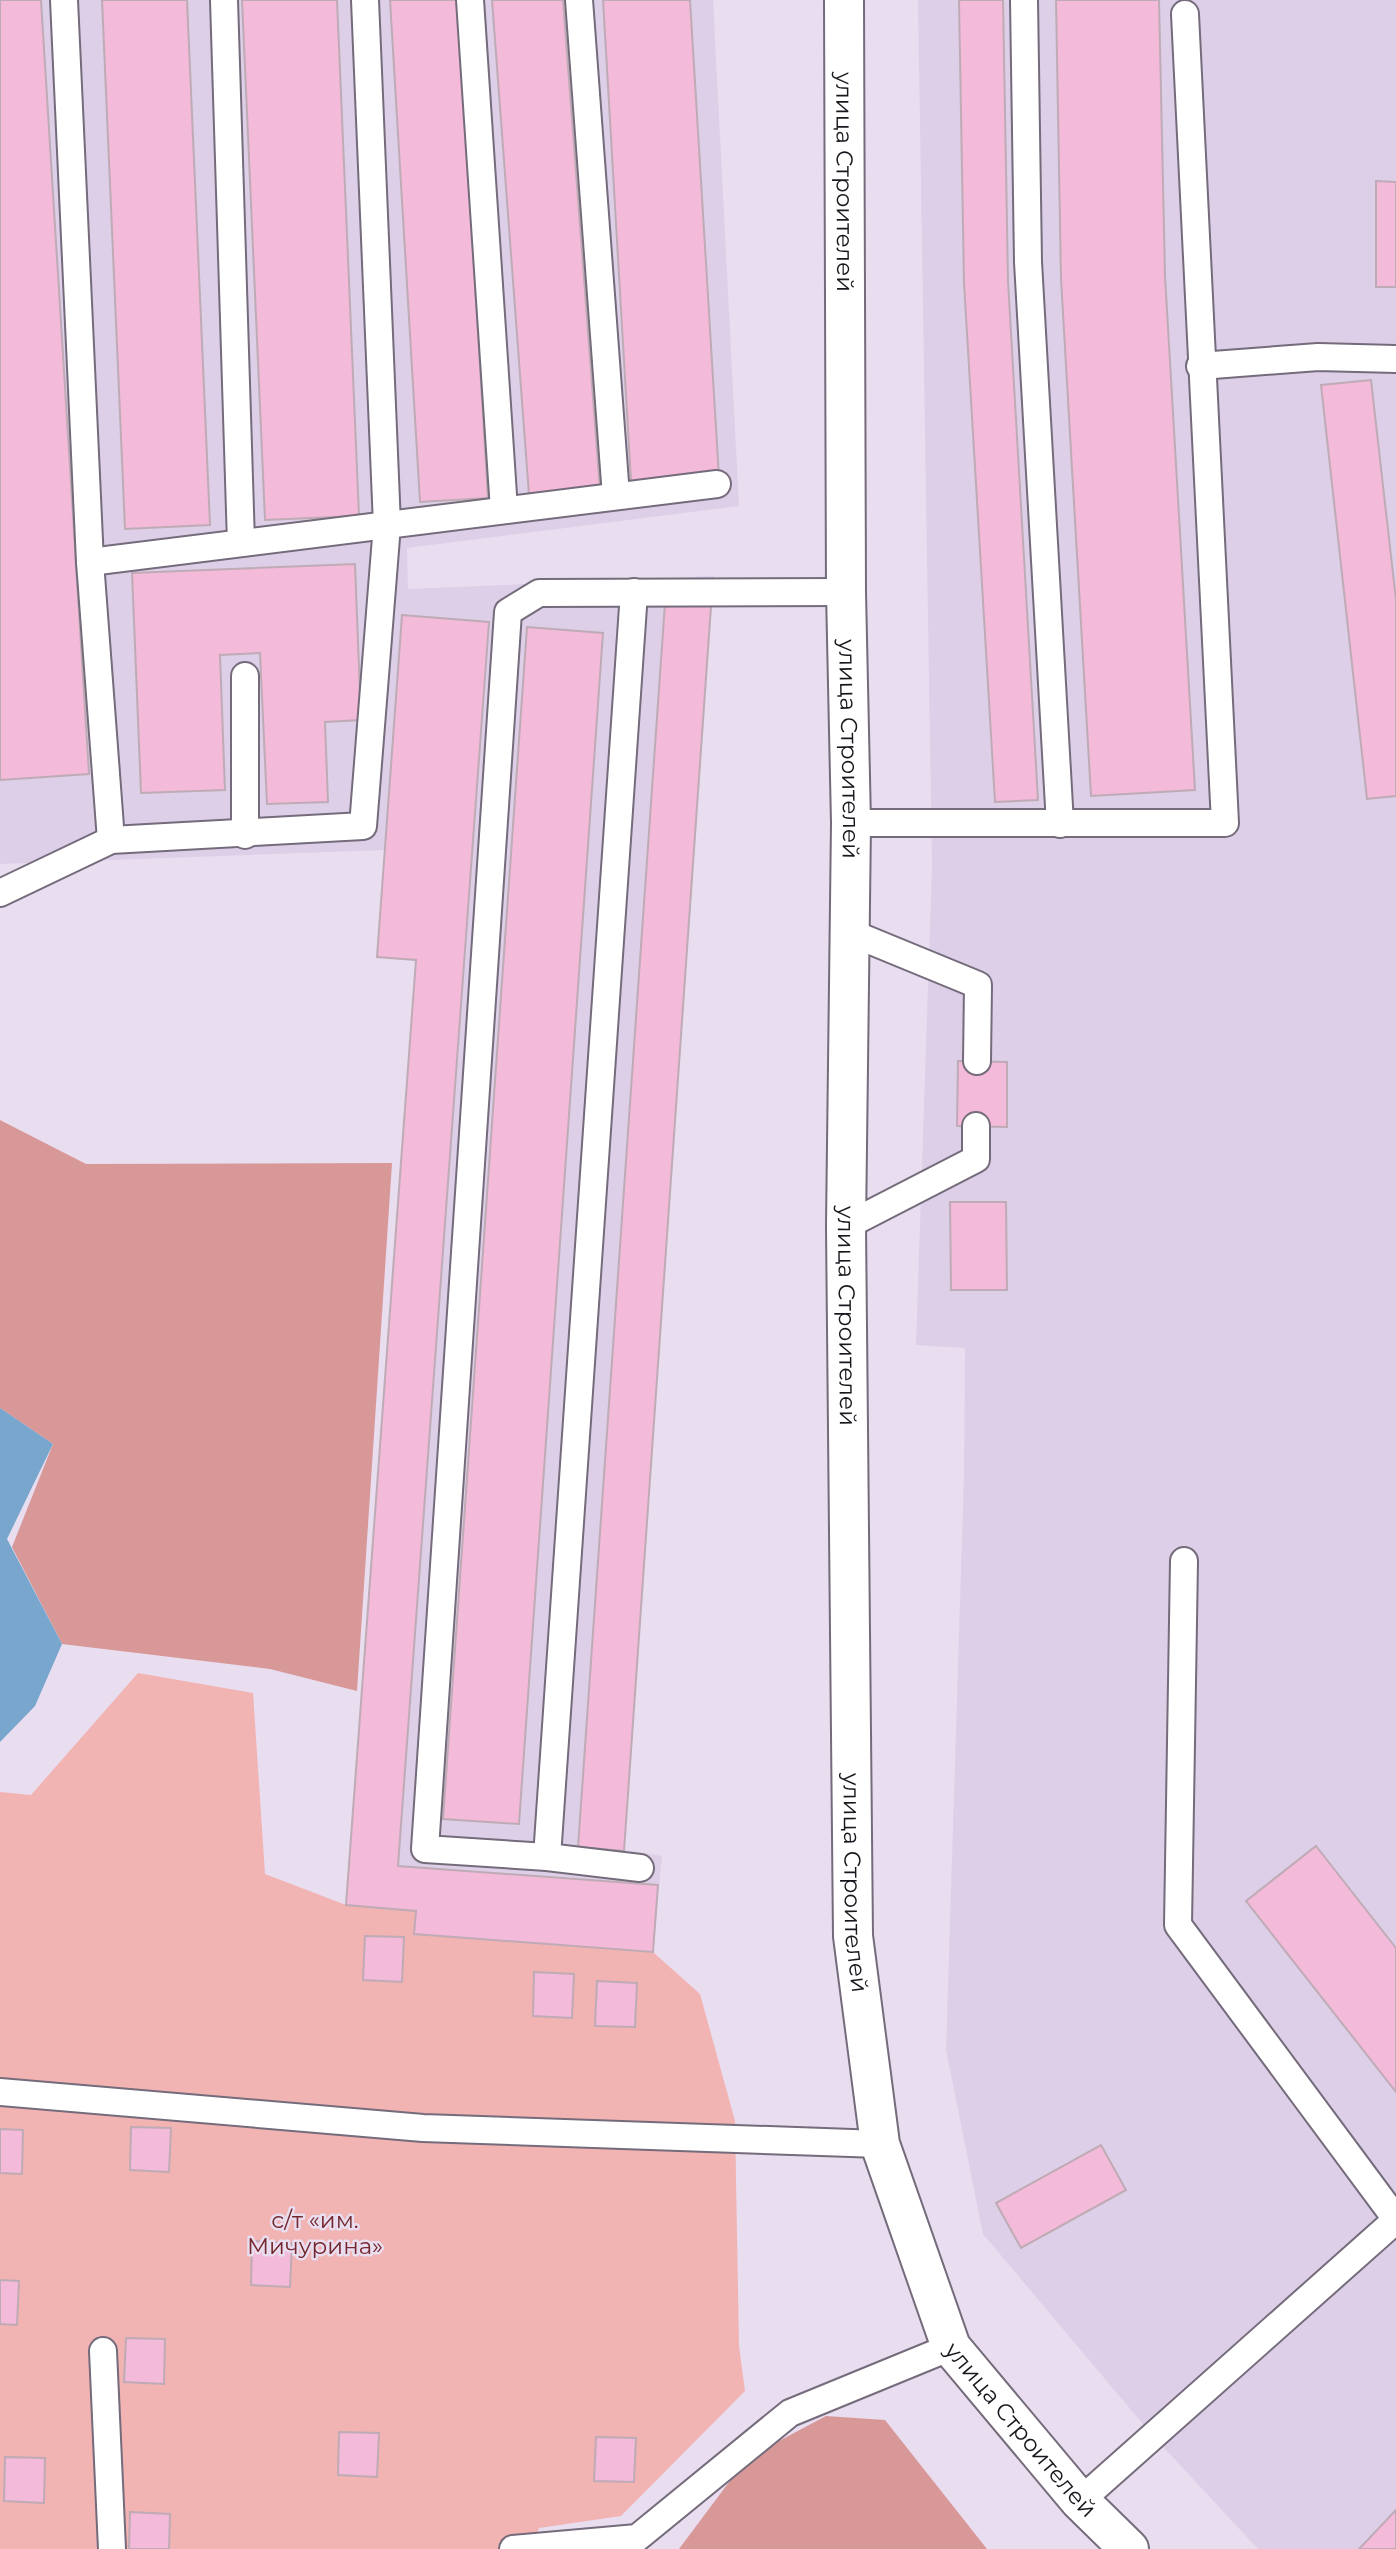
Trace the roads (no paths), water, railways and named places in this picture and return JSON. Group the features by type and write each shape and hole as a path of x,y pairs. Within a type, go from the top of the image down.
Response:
{"main road":[{"name":"улица Строителей","path":"844,0 846,592 851,823 846,1226 853,1936 880,2144 951,2347 1080,2501 1129,2549"}],"lane":[{"path":"64,0 90,562 111,840"},
{"path":"224,0 241,543"},
{"path":"0,892 111,840 245,835 363,826 387,524 365,0"},
{"path":"470,0 504,510"},
{"path":"579,0 616,496"},
{"path":"1024,0 1028,262 1060,824"},
{"path":"851,823 1225,823 1200,366 1185,14"},
{"path":"1200,366 1318,357 1396,359"},
{"path":"90,562 717,484"},
{"path":"547,1857 634,592"},
{"path":"640,1868 547,1857 425,1849 508,612 539,593 846,592"},
{"path":"245,676 245,835"},
{"path":"849,932 978,985 977,1061"},
{"path":"846,1226 976,1159 976,1126"},
{"path":"1080,2501 1396,2219 1178,1925 1184,1560"},
{"path":"0,2092 423,2128 880,2144"},
{"path":"514,2549 637,2539 790,2413 951,2347"},
{"path":"103,2351 112,2549"}],"water":[{"path":"0,1408 53,1444 7,1539 62,1644 35,1706 0,1742"}],"park label":[{"name":"с/т «им. Мичурина»","path":"315,2233"}]}
